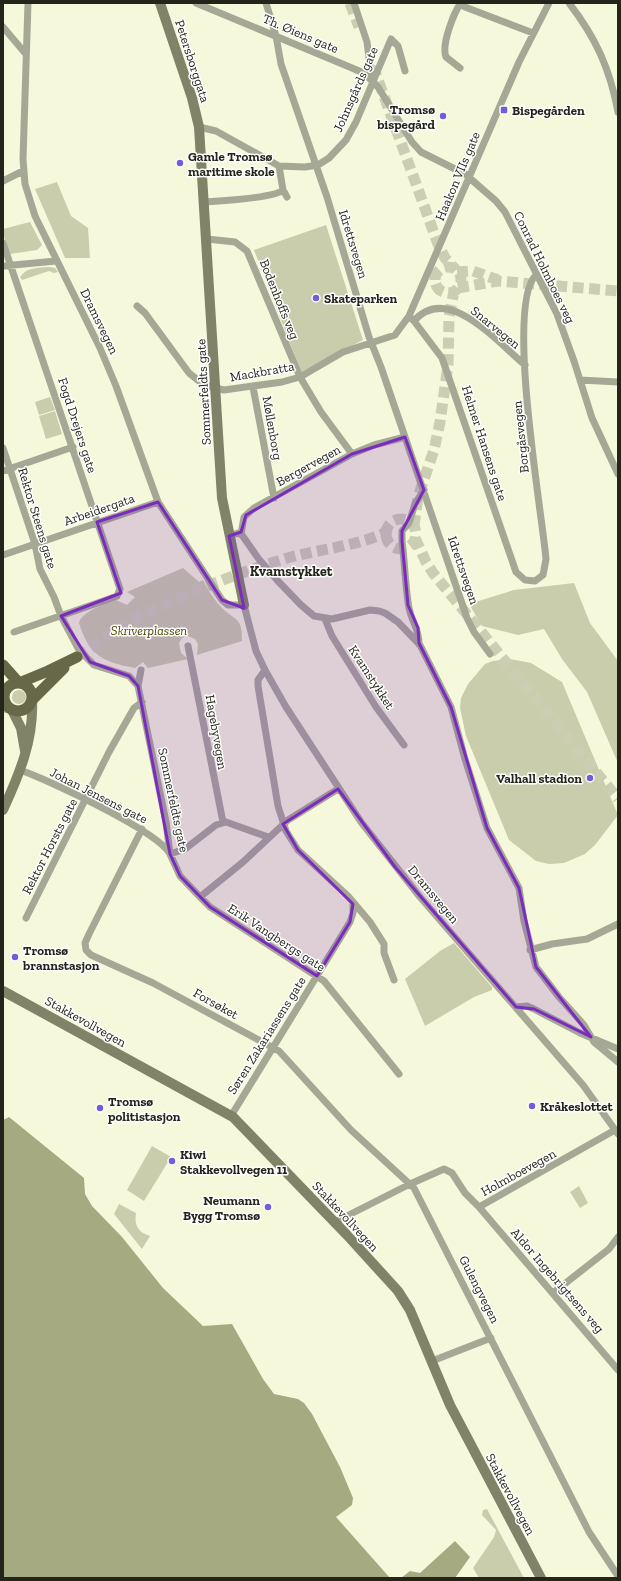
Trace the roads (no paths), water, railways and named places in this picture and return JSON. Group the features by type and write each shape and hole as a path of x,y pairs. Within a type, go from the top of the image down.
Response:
{"main road":[{"path":"74,659 51,680 32,700 28,707 24,710 7,710 3,694 8,687 19,683 74,659"},
{"path":"3,665 19,683 29,687 32,693 32,700"}],"street":[{"name":"Petersborggata","path":"160,3 192,98 200,128"},
{"name":"Th. Øiens gate","path":"196,3 364,73 372,81"},
{"name":"Idrettsvegen","path":"266,3 276,36 282,64 372,343 467,618 474,632 490,654"},
{"name":"Conrad Holmboes veg","path":"354,3 366,42 372,81 412,142 421,152 469,177 496,200 505,212 556,314 592,418 618,474"},
{"path":"460,68 446,57 444,48 456,9 461,3 465,7 533,33"},
{"name":"Haakon VIIs gate","path":"372,343 395,335 412,318 469,177 533,33 549,3"},
{"path":"569,3 603,56 609,71 618,112"},
{"name":"Dramsvegen","path":"27,6 19,173 35,216 105,359 158,502 222,600 228,605 244,605"},
{"path":"3,27 25,53"},
{"name":"Johnsgårds gate","path":"316,166 329,158 346,140 356,122 391,39 398,46 405,71"},
{"path":"200,128 216,131 278,166 305,168 316,166"},
{"name":"Sommerfeldts gate","path":"200,128 222,498 244,605 256,651"},
{"path":"204,202 270,195 281,192 285,193 278,166"},
{"path":"3,181 19,173"},
{"name":"Bodenhoffs veg","path":"206,239 236,242 247,251 300,378 321,412 352,454"},
{"name":"Fogd Drejers gate","path":"3,243 120,587 121,594 60,616"},
{"path":"3,266 56,261"},
{"name":"Borgåsvegen","path":"522,579 531,581 538,580 543,575 546,566 532,450 525,365 524,318 532,281 536,275"},
{"name":"Mackbratta","path":"137,306 145,313 189,373 204,385 216,388 229,390 300,378 343,352 372,343"},
{"name":"Snarvegen","path":"412,318 424,313 446,308 452,309 475,322 525,365"},
{"name":"Helmer Hansens gate","path":"412,318 442,358 458,398 513,564 522,579"},
{"path":"580,380 618,382"},
{"name":"Møllenborg","path":"253,387 274,498"},
{"name":"Bergervegen","path":"241,534 246,514 352,454 374,445 405,437"},
{"path":"6,470 73,447"},
{"name":"Rektor Steens gate","path":"3,448 6,470 35,544 40,569 54,598 60,616 79,650 90,662 98,667 129,676 138,686"},
{"path":"418,644 418,628 412,618 408,605 402,531 409,523 415,504 424,490"},
{"name":"Arbeidergata","path":"3,555 158,502"},
{"path":"229,536 241,534 258,558 300,606 314,616 325,619 370,610 379,611 385,613 398,622 418,644 428,658 451,708 465,759 489,832 519,888 530,950 540,973 584,1026 598,1046 618,1062"},
{"path":"14,632 60,616"},
{"name":"Kvamstykket","path":"325,619 332,636 376,707 404,745"},
{"name":"Hagebyvegen","path":"188,646 223,822"},
{"name":"Dramsvegen","path":"256,651 286,707 338,788 395,867 583,1085 617,1132"},
{"name":"Sommerfeldts gate","path":"140,670 138,686 166,822 170,854 180,876 200,897"},
{"path":"265,670 258,680 258,686 278,806 283,824 298,850 340,888 370,922 384,944 384,953 394,980"},
{"path":"3,810 20,770 30,737 32,700"},
{"name":"Rektor Horsts gate","path":"26,918 134,708 142,702"},
{"path":"7,710 21,728 25,751"},
{"name":"Johan Jensens gate","path":"20,770 86,800 142,830 164,845 170,854"},
{"path":"200,897 243,862 283,824 338,788"},
{"path":"170,854 185,849 216,825 223,822 235,824 268,837"},
{"name":"Forsøket","path":"142,830 89,934 85,947 86,950 91,955 148,981 272,1048"},
{"name":"Erik Vangbergs gate","path":"200,897 210,907 324,981 399,1074"},
{"name":"Søren Zakariassens gate","path":"231,1116 350,922 353,912 353,904"},
{"path":"530,950 552,944 587,939 618,924"},
{"name":"Stakkevollvegen","path":"3,990 231,1116 335,1222 398,1291 410,1310 450,1406 540,1578"},
{"path":"516,1007 528,1006 580,1033 618,1049"},
{"name":"Gulengvegen","path":"272,1048 286,1058 351,1130 417,1192 590,1532 618,1576"},
{"name":"Holmboevegen","path":"335,1222 410,1184 447,1169 452,1173 465,1193 479,1207 617,1132"},
{"name":"Aldor Ingebrigtsens veg","path":"479,1207 618,1370"},
{"path":"553,1293 609,1249 618,1237"},
{"path":"432,1361 491,1338"}],"tunnel":[{"path":"350,3 359,27"},
{"path":"373,66 438,244 445,258 456,270"},
{"path":"448,267 457,271 461,280 457,289 448,293 439,289 435,280 439,271 448,267"},
{"path":"457,272 473,271 498,280"},
{"path":"458,288 498,281 618,291"},
{"path":"414,526 418,497 434,450 440,422 448,365 449,317 454,291"},
{"path":"401,519 407,520 415,528 416,534 415,540 407,548 401,549 395,548 387,540 386,534 387,528 395,520 401,519"},
{"path":"77,657 141,616 211,584 284,559 362,541 387,532"},
{"path":"415,538 433,573 618,799"}],"place":[{"name":"Bispegården","path":"504,110"},
{"name":"Tromsø bispegård","path":"443,116"},
{"name":"Gamle Tromsø maritime skole","path":"180,163"},
{"name":"Skateparken","path":"316,298"},
{"name":"Valhall stadion","path":"590,778"},
{"name":"Tromsø brannstasjon","path":"15,957"},
{"name":"Kråkeslottet","path":"532,1106"},
{"name":"Tromsø politistasjon","path":"100,1108"},
{"name":"Kiwi Stakkevollvegen 11","path":"172,1161"},
{"name":"Neumann Bygg Tromsø","path":"268,1207"}],"district":[{"name":"Kvamstykket","path":"291,571"}],"park label":[{"name":"Skriverplassen","path":"149,630"}]}
